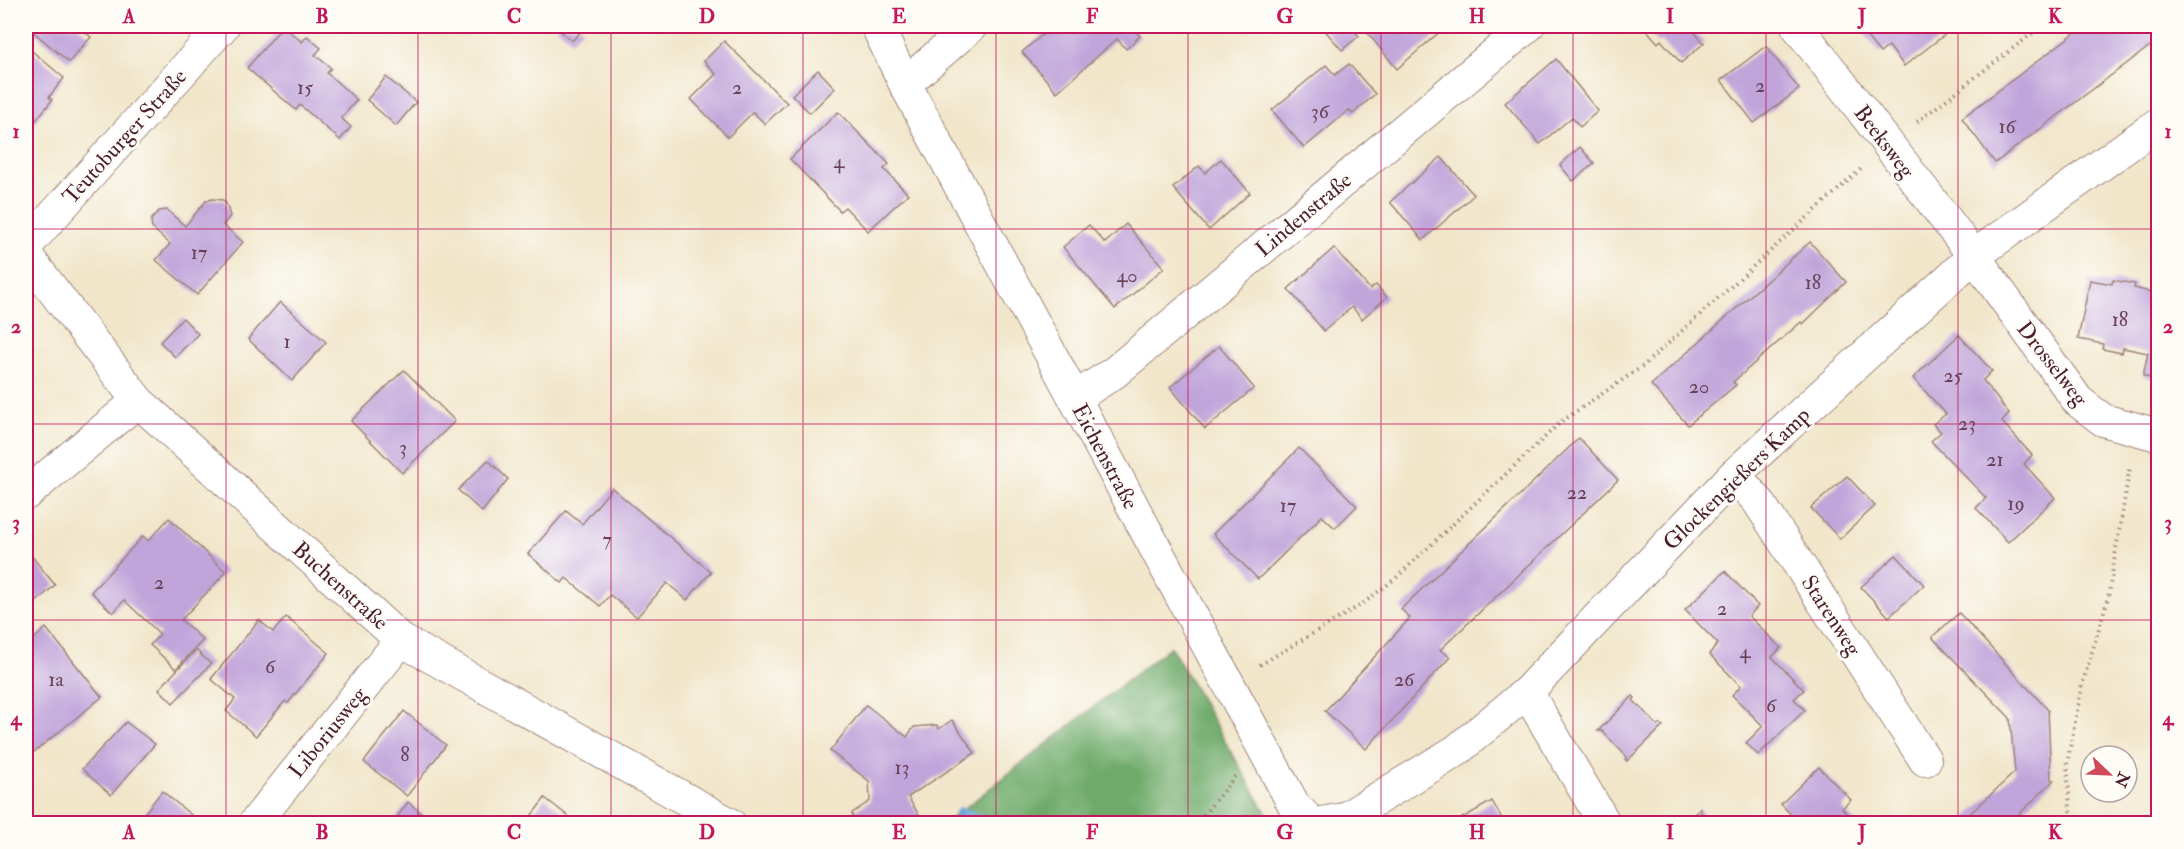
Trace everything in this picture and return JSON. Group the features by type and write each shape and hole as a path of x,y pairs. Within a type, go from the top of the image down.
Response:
{"street":[{"name":"Teutoburger Straße","path":"26,246 223,26"},
{"name":"Eichenstraße","path":"877,26 905,84 1295,807 1315,824"},
{"path":"905,84 971,26"},
{"name":"Lindenstraße","path":"1075,398 1115,372 1528,26"},
{"name":"Beeksweg","path":"1797,26 1974,256"},
{"name":"Glockengießers Kamp","path":"1315,824 1344,819 1456,751 1527,692 1734,475 1974,256 2158,124"},
{"name":"Buchenstraße","path":"26,255 138,401 401,640 730,824"},
{"name":"Drosselweg","path":"1974,256 2078,401 2103,420 2149,433"},
{"path":"26,494 138,401"},
{"name":"Starenweg","path":"1734,475 1758,501 1925,760"},
{"name":"Liboriusweg","path":"254,824 401,640"},
{"path":"1527,692 1605,824"}],"path":[{"path":"1229,684 1361,605 1396,578 1562,421 1643,366 1888,145 2042,26"},
{"path":"2071,824 2067,764 2082,685 2108,598 2126,482 2149,433"},
{"path":"1196,824 1262,745"}],"green space":[{"path":"1170,647 1272,823 946,823"}],"building":[{"path":"32,26 77,26 91,37 69,62 30,29"},
{"path":"283,26 302,42 307,36 321,48 315,55 331,68 327,73 357,100 341,118 351,127 340,140 300,105 296,110 247,68"},
{"path":"557,26 579,26 583,29 572,41"},
{"path":"1053,26 1131,26 1140,36 1126,49 1117,39 1057,92 1022,52"},
{"path":"1321,26 1350,26 1359,36 1342,50"},
{"path":"1362,26 1442,26 1444,28 1397,69"},
{"path":"1643,26 1689,26 1704,43 1681,63 1661,40 1658,43"},
{"path":"1858,26 1947,26 1951,30 1904,66 1889,46 1880,53"},
{"path":"2084,26 2158,26 2158,40 1995,163 1962,118"},
{"path":"724,41 787,103 765,124 753,112 728,137 691,99 716,74 704,61"},
{"path":"26,46 64,78 49,97 52,100 34,123 26,116"},
{"path":"1766,46 1799,89 1754,123 1721,80"},
{"path":"1556,59 1598,111 1580,127 1572,117 1540,144 1505,103"},
{"path":"1349,64 1375,94 1353,114 1349,110 1304,148 1272,110 1326,65 1335,75"},
{"path":"818,70 835,88 810,113 792,95"},
{"path":"386,77 416,102 396,126 367,100"},
{"path":"838,112 889,164 884,169 908,194 868,231 845,207 840,211 790,159"},
{"path":"1580,147 1594,163 1573,181 1560,165"},
{"path":"1441,157 1474,195 1423,240 1390,202"},
{"path":"1221,159 1250,193 1209,230 1173,188 1199,166 1205,173"},
{"path":"223,200 227,205 230,216 223,225 243,242 197,295 156,260 170,244 152,228 151,220 159,211 167,210 185,226 206,201"},
{"path":"1126,224 1164,268 1115,309 1063,247 1089,225 1105,243"},
{"path":"1810,242 1846,282 1803,324 1801,322 1733,382 1736,385 1688,425 1651,385"},
{"path":"1334,248 1370,289 1376,285 1387,297 1362,319 1352,307 1324,331 1288,289"},
{"path":"2090,280 2112,284 2113,280 2135,284 2134,288 2158,294 2155,326 2158,327 2158,380 2143,376 2148,353 2123,348 2122,353 2102,349 2103,344 2078,339"},
{"path":"280,302 326,342 292,381 248,339"},
{"path":"183,318 198,334 175,357 160,342"},
{"path":"1959,335 1992,371 1983,380 2009,414 2002,422 2032,455 2024,464 2055,498 2008,542 1976,508 1986,498 1931,441 1941,432 1933,424 1946,414 1913,378"},
{"path":"1219,346 1254,388 1205,429 1170,387"},
{"path":"404,370 455,421 402,473 351,421"},
{"path":"1579,438 1618,480 1440,650 1450,657 1366,749 1325,711 1410,618 1401,609"},
{"path":"1299,448 1357,506 1335,528 1322,516 1258,579 1213,534"},
{"path":"488,460 508,479 482,512 458,490"},
{"path":"1847,476 1875,506 1840,539 1811,508"},
{"path":"612,488 711,572 687,600 667,583 637,617 610,595 600,606 566,578 562,583 528,554 566,511 582,524"},
{"path":"169,518 226,572 181,620 203,640 176,669 150,645 160,634 124,600 113,613 91,592 143,536 148,541"},
{"path":"29,553 55,585 26,611 26,563 29,559 26,556"},
{"path":"1896,555 1924,585 1889,617 1861,587"},
{"path":"1725,571 1758,606 1749,616 1781,648 1772,657 1804,690 1794,699 1805,710 1758,755 1746,743 1763,726 1732,695 1741,686 1709,654 1718,644 1685,610"},
{"path":"1959,613 2048,710 2051,780 2054,780 2009,824 1959,824 2015,772 2010,718 1932,637"},
{"path":"286,617 329,653 288,703 285,701 256,736 226,711 235,699 211,679 259,620 273,632"},
{"path":"46,628 102,697 34,752 26,742 26,661 29,659 26,646"},
{"path":"196,650 211,664 173,703 159,689"},
{"path":"1633,696 1635,698 1633,700 1658,726 1660,724 1663,726 1627,761 1625,759 1627,757 1602,731 1598,731"},
{"path":"866,705 907,737 914,727 937,725 939,729 952,720 975,753 908,797 922,820 916,824 857,824 853,820 852,813 870,801 869,781 830,751"},
{"path":"404,711 446,745 407,796 364,762"},
{"path":"126,722 155,744 111,795 82,769"},
{"path":"1819,767 1851,800 1842,808 1857,824 1800,824 1781,804"},
{"path":"162,791 202,824 136,824"},
{"path":"545,798 578,824 525,824"},
{"path":"1492,801 1505,824 1452,824"},
{"path":"408,802 434,824 392,824"},
{"path":"1700,808 1711,824 1685,824"}],"waterway":[{"path":"961,813 989,824"}]}
